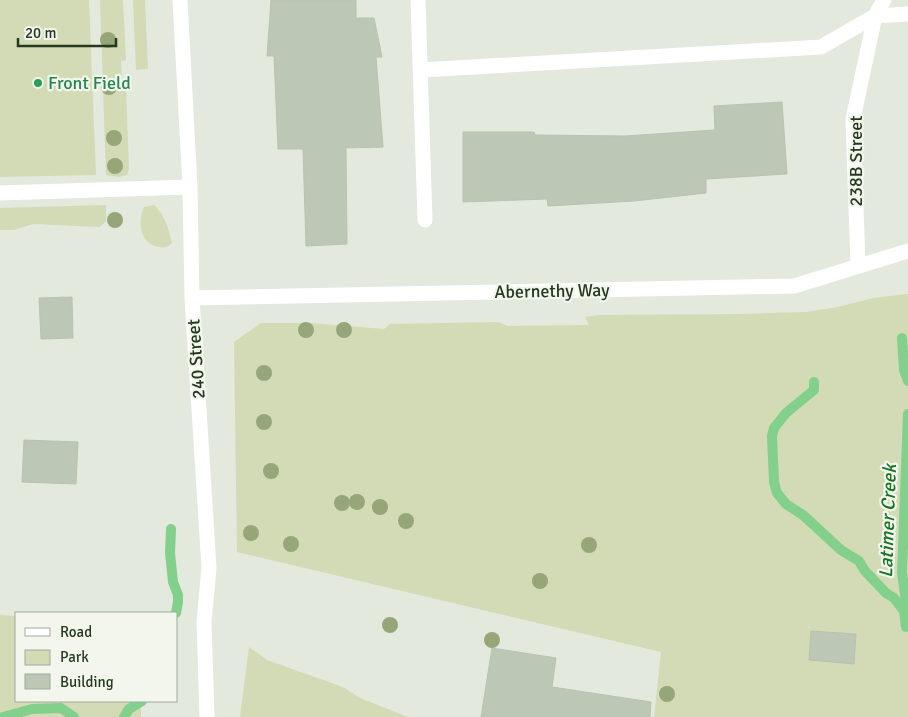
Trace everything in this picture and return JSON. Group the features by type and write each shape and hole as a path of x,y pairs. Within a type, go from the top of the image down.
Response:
{"street":[{"name":"240 Street","path":"180,0 190,188 192,298 209,568 204,622 207,717"},
{"path":"418,0 425,220"},
{"name":"238B Street","path":"858,266 853,118 875,16 884,0"},
{"path":"421,70 821,47 875,16 908,14"},
{"path":"0,193 190,188"},
{"name":"Abernethy Way","path":"192,298 794,286 908,251"}],"green space":[{"name":"Front Field","path":"0,0 89,0 96,175 0,177"},
{"path":"100,0 123,0 126,60 121,61 122,86 126,86 129,169 127,175 119,177 106,175"},
{"path":"133,0 145,0 148,69 136,70"},
{"path":"106,205 106,221 100,227 33,224 14,230 0,230 0,208"},
{"path":"154,205 163,217 169,233 172,243 167,247 152,245 147,241 141,229 144,207"},
{"path":"908,294 908,717 654,717 661,652 237,552 234,342 261,323 310,323 384,329 390,324 498,322 508,326 589,325 585,317 597,315 806,312 838,307 873,298"},
{"path":"0,615 15,616 15,702 141,702 141,717 0,717"},
{"path":"249,647 267,660 343,687 360,698 408,717 240,717"}],"building":[{"path":"271,0 356,0 356,18 374,18 382,57 376,57 383,147 346,148 347,244 306,246 303,149 278,149 274,56 267,56"},
{"path":"782,102 787,174 706,179 706,193 634,201 548,206 547,199 463,202 463,132 534,132 535,135 625,136 715,130 714,106"},
{"path":"72,297 73,338 41,339 39,298"},
{"path":"24,440 78,442 76,484 22,482"},
{"path":"811,631 856,634 854,664 809,660"},
{"path":"492,648 556,658 552,687 651,702 650,717 481,717"}],"waterway":[{"name":"Latimer Creek","path":"902,338 904,370 908,381"},
{"path":"814,382 814,390 786,413 774,428 772,436 774,482 777,493 786,504 803,515 841,550 859,561 865,571 886,593 894,598 904,611"},
{"name":"Latimer Creek","path":"906,627 904,611 906,601 902,573 908,414"},
{"name":"Latimer Creek","path":"171,529 170,553 173,582 178,595 176,612"},
{"name":"Latimer Creek","path":"124,717 129,709 140,702"},
{"name":"Latimer Creek","path":"3,717 32,709 61,708 74,717"}],"place":[{"name":"Front Field","path":"38,83"}]}
